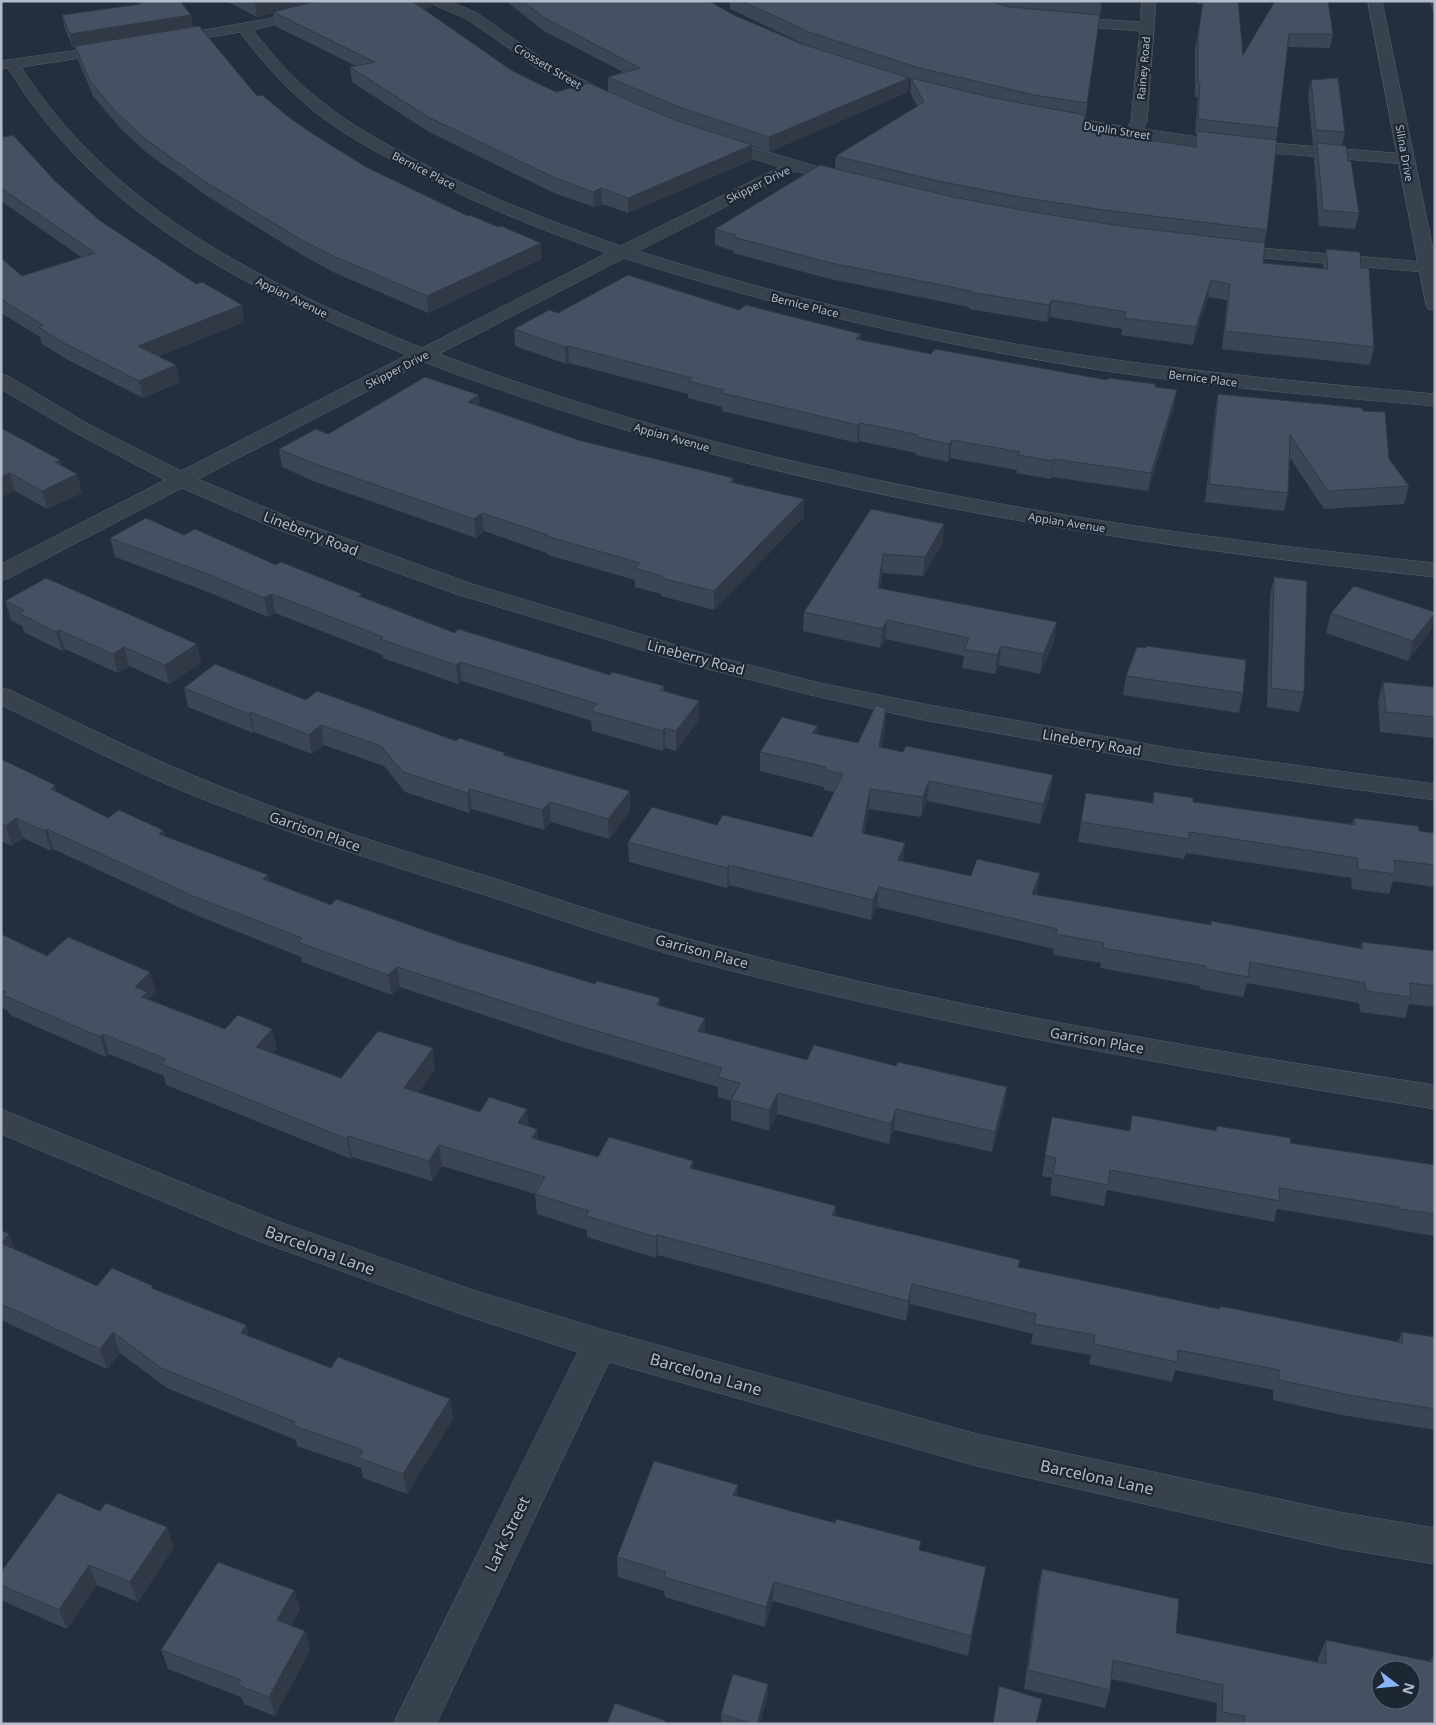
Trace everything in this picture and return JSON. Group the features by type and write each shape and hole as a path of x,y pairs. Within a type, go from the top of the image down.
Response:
{"street":[{"path":"154,43 244,28 351,1"},
{"name":"Crossett Street","path":"437,1 472,16 489,26 513,46 562,76 627,106"},
{"name":"Rainey Road","path":"1133,133 1139,121 1148,1"},
{"name":"Silina Drive","path":"1376,1 1406,159 1431,267 1435,305"},
{"path":"1046,20 1147,27"},
{"name":"Bernice Place","path":"244,28 274,66 304,96 378,146 426,173 494,204 558,230 622,252 777,298 874,322 966,341 1166,373 1271,386 1435,400"},
{"path":"7,64 125,47"},
{"name":"Appian Avenue","path":"7,64 63,136 96,169 137,204 187,240 242,272 305,304 424,356 565,406 706,447 830,477 1045,519 1217,546 1435,570"},
{"name":"Duplin Street","path":"1031,115 1133,133 1262,148 1406,159"},
{"path":"702,137 794,166 861,184"},
{"name":"Skipper Drive","path":"1,573 622,252 794,166"},
{"path":"1214,248 1431,267"},
{"name":"Lineberry Road","path":"1,380 81,428 182,480 282,523 464,589 697,659 820,690 924,712 1175,757 1435,792"},
{"name":"Garrison Place","path":"1,695 72,730 208,792 307,829 694,951 876,996 1030,1028 1280,1073 1435,1097"},
{"name":"Barcelona Lane","path":"1,1121 265,1230 470,1303 600,1344 977,1450 1339,1530 1435,1546"},
{"name":"Lark Street","path":"414,1724 600,1344"}],"building":[{"path":"139,1 180,1 191,15 70,34 62,15 141,4"},
{"path":"317,1 412,1 511,70 556,92 588,83 675,120 752,145 628,198 601,188 593,192 553,177 428,117 350,67 375,62 273,12"},
{"path":"523,1 709,1 734,15 802,44 909,78 769,137 679,107 608,77 640,68 543,17"},
{"path":"742,1 989,1 1010,7 1100,15 1087,103 1034,95 916,67 809,32"},
{"path":"1079,1 1102,1 1101,3"},
{"path":"1203,1 1238,1 1243,55 1275,1 1328,1 1333,34 1289,34 1278,128 1198,119 1200,83 1198,83 1198,36"},
{"path":"199,26 257,96 262,95 313,134 366,167 468,216 470,215 498,227 501,226 541,243 427,296 331,255 300,239 204,181 144,138 117,113 90,81 75,46"},
{"path":"911,78 994,98 1085,115 1083,129 1140,139 1196,147 1197,131 1277,140 1267,230 1104,210 1020,197 938,181 836,156 924,102"},
{"path":"1338,78 1345,132 1316,130 1311,80"},
{"path":"1,132 4,137 13,135 55,181 99,220 196,284 202,282 242,305 138,346 176,365 139,381 64,343 38,327 43,325 1,299 1,258 22,276 95,253 1,188"},
{"path":"1317,143 1346,146 1348,161 1351,161 1359,213 1323,210"},
{"path":"820,165 953,197 1033,212 1114,225 1265,243 1263,263 1328,269 1326,249 1360,252 1361,268 1369,268 1374,347 1225,331 1230,284 1211,280 1196,327 1124,318 1126,312 1052,300 1049,305 970,292 831,263 733,237 736,235 715,229"},
{"path":"628,275 739,310 746,305 861,334 856,339 931,354 935,349 1107,380 1108,378 1156,384 1155,387 1177,390 1151,473 1054,459 1053,461 1018,455 1020,452 952,440 949,444 917,437 919,435 860,423 858,425 722,393 724,390 688,381 692,378 568,346 565,347 514,329 549,310 558,313"},
{"path":"425,377 479,395 468,402 578,440 733,478 730,482 804,499 714,591 661,578 662,576 635,568 640,563 546,536 548,535 482,513 474,519 310,462 279,449 316,429 328,434"},
{"path":"1218,394 1362,408 1363,411 1385,412 1389,459 1409,486 1328,491 1290,435 1288,493 1209,484"},
{"path":"1,428 60,460 55,462 77,474 42,491 10,473 1,477"},
{"path":"871,509 944,524 925,557 883,554 878,588 1057,622 1043,654 1001,646 997,655 964,649 969,638 887,620 882,629 804,612"},
{"path":"146,518 184,535 195,529 276,565 281,562 362,594 359,596 455,633 458,629 610,675 612,672 664,686 660,690 699,701 676,731 665,728 663,731 591,711 597,704 460,662 456,665 380,639 383,637 272,594 264,598 205,573 110,538"},
{"path":"1274,577 1307,581 1304,692 1271,688"},
{"path":"46,578 197,644 165,665 124,647 113,654 59,630 56,632 19,613 24,610 5,601"},
{"path":"1354,586 1435,613 1413,641 1331,613"},
{"path":"1146,646 1246,660 1243,693 1126,676 1137,647 1146,648"},
{"path":"215,664 306,700 317,691 456,741 459,738 505,753 503,755 630,791 608,819 550,802 542,810 470,789 467,793 403,772 381,746 321,725 309,735 184,688"},
{"path":"1383,682 1435,687 1435,717 1386,712"},
{"path":"876,705 886,708 879,747 903,752 906,746 1053,775 1043,804 929,781 923,797 870,789 862,833 905,843 898,860 971,876 977,859 1040,873 1032,894 1211,925 1211,921 1363,949 1362,942 1435,951 1435,986 1410,983 1411,997 1366,991 1365,983 1250,962 1248,977 1205,969 1205,966 1103,948 1104,943 1056,934 1057,929 879,887 873,900 729,865 727,868 628,842 652,807 717,825 723,815 812,837 843,774 825,770 826,767 760,752 782,717 818,726 812,733 858,743"},
{"path":"1,759 55,785 51,789 108,818 119,810 163,830 159,834 268,875 263,879 331,905 336,899 458,942 595,984 597,981 660,998 657,1005 705,1018 698,1031 807,1060 814,1045 896,1066 898,1062 1007,1087 995,1132 896,1109 891,1124 778,1093 769,1110 731,1100 740,1083 718,1077 722,1068 570,1023 397,967 388,975 298,942 302,938 193,896 47,829 45,831 16,818 6,826 1,824"},
{"path":"1154,792 1193,798 1193,802 1355,825 1354,818 1418,826 1419,831 1435,833 1435,865 1394,860 1395,874 1358,869 1357,858 1189,832 1189,839 1081,822 1086,793 1153,803"},
{"path":"1,934 47,956 68,937 150,972 135,987 148,992 142,997 225,1029 238,1015 272,1029 256,1047 341,1078 378,1031 433,1048 404,1088 480,1112 489,1097 527,1109 518,1123 537,1129 532,1138 598,1157 609,1137 693,1161 690,1168 836,1206 832,1215 1020,1260 1018,1267 1220,1309 1220,1306 1403,1343 1402,1332 1435,1337 1435,1409 1349,1395 1279,1380 1279,1370 1178,1350 1177,1362 1094,1344 1095,1335 1034,1324 1036,1314 912,1284 908,1301 657,1235 656,1237 586,1216 589,1211 535,1194 545,1177 439,1145 429,1161 348,1136 347,1139 161,1064 166,1059 103,1034 100,1037 3,995 6,992 1,990"},
{"path":"1132,1115 1216,1131 1217,1126 1291,1138 1290,1143 1435,1165 1435,1214 1279,1188 1280,1201 1110,1170 1108,1185 1053,1174 1056,1158 1045,1155 1052,1117 1130,1131"},
{"path":"1,1230 9,1234 1,1243"},
{"path":"1,1243 97,1286 112,1268 153,1286 151,1288 246,1325 241,1333 331,1368 338,1357 450,1399 403,1474 359,1458 363,1450 292,1425 295,1422 161,1368 113,1332 100,1349 1,1304"},
{"path":"654,1461 738,1485 733,1495 835,1523 836,1519 921,1541 919,1550 986,1567 971,1636 774,1582 766,1607 664,1577 666,1572 617,1557"},
{"path":"58,1493 100,1511 106,1503 167,1527 130,1582 89,1565 59,1610 1,1585 1,1572"},
{"path":"218,1562 294,1590 277,1620 305,1631 269,1697 237,1685 241,1680 161,1650"},
{"path":"1042,1569 1179,1599 1176,1633 1326,1664 1326,1640 1432,1662 1432,1657 1435,1657 1435,1724 1244,1724 1245,1716 1222,1712 1223,1685 1113,1660 1110,1690 1028,1670"},
{"path":"733,1674 768,1684 757,1724 721,1714"},
{"path":"999,1686 1042,1699 1036,1724 993,1724"},
{"path":"615,1703 666,1721 665,1724 607,1724"}]}
